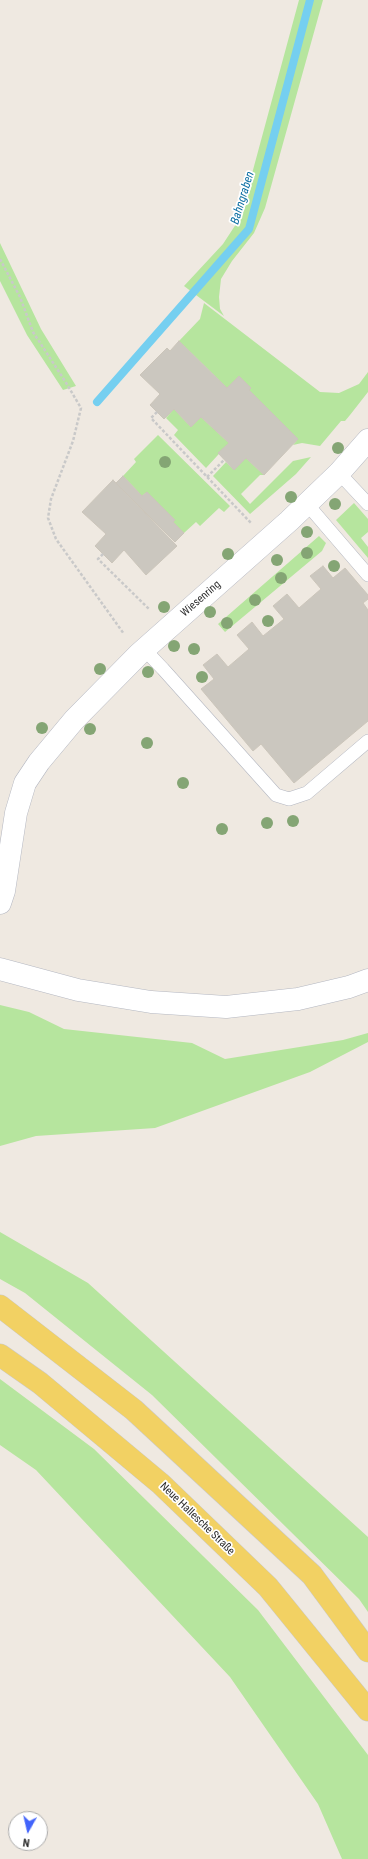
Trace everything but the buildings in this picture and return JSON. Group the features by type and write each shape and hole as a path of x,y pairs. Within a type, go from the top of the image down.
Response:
{"main road":[{"path":"0,1306 134,1410 312,1575 368,1651"},
{"name":"Neue Hallesche Straße","path":"0,1355 40,1383 161,1484 268,1587 368,1710"}],"street":[{"name":"Wiesenring","path":"0,904 16,813 26,783 38,762 74,720 141,652 307,504 368,440"},
{"path":"0,969 78,990 151,1002 226,1007 298,999 349,987 368,980"}],"lane":[{"path":"339,472 368,504"},
{"path":"307,504 368,575"},
{"path":"141,652 163,668 276,795 289,799 307,793 368,741"}],"path":[{"path":"0,259 20,297 33,332 65,380 81,408 73,441 51,499 48,518 56,539 141,652"},
{"path":"157,412 151,418 252,523"},
{"path":"207,476 224,460"},
{"path":"103,554 98,559 150,610"}],"green space":[{"path":"299,0 323,0 265,208 254,233 232,261 221,279 219,297 220,309 224,316 184,286 223,244 240,218"},
{"path":"0,243 41,329 76,386 63,390 27,335 0,281"},
{"path":"204,303 320,392 339,393 359,384 368,372 368,392 345,421 341,421 320,446 302,443 293,445 298,439 249,390 239,376 227,388 179,341 200,319"},
{"path":"174,409 191,427 201,417 229,443 206,468 174,435 178,430 166,418"},
{"path":"158,435 230,506 224,512 219,508 200,526 196,522 184,533 173,522 175,520 147,492 142,496 123,476 136,462 134,459"},
{"path":"311,457 296,474 250,514 213,476 226,462 234,470 246,458 264,475 260,475 241,494 250,504 293,461"},
{"path":"354,503 368,519 368,532 361,538 368,547 368,558 336,520"},
{"path":"319,536 326,543 322,551 225,632 218,624"},
{"path":"0,1005 29,1012 64,1029 192,1043 225,1059 343,1040 368,1033 368,1042 310,1072 155,1128 36,1136 0,1146"},
{"path":"0,1232 88,1283 368,1537 368,1612 359,1599 152,1395 25,1293 0,1279"},
{"path":"0,1379 94,1449 258,1610 368,1755 368,1859 342,1859 318,1804 230,1677 36,1470 0,1445"}],"waterway":[{"name":"Bahngraben","path":"97,402 249,229 310,0"}]}
